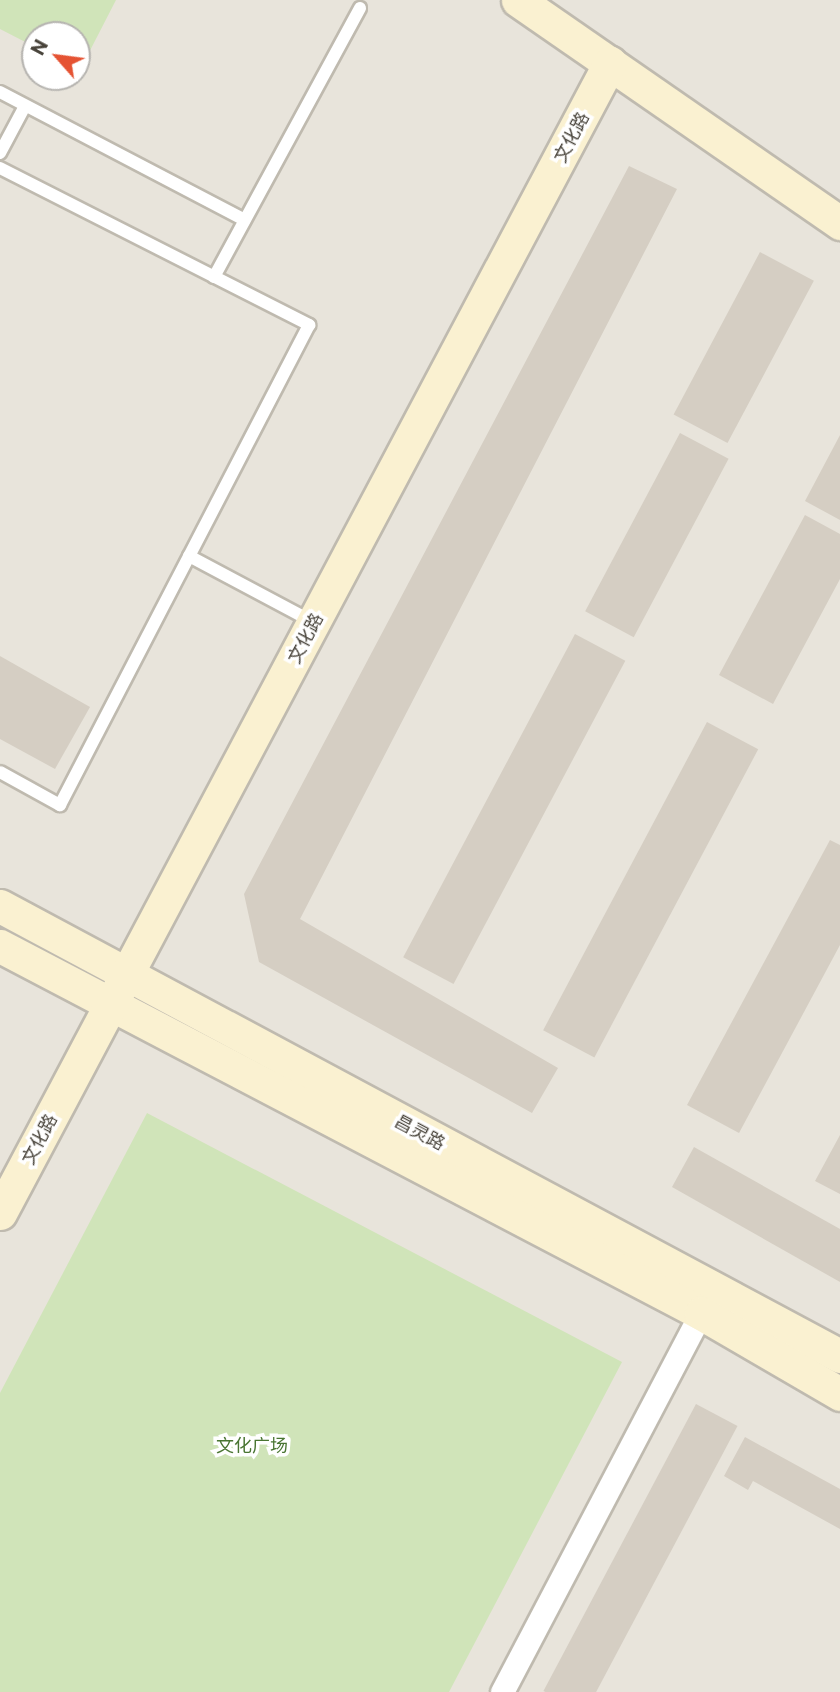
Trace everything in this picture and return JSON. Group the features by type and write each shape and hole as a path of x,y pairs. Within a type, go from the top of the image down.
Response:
{"main road":[{"path":"535,5 610,63 840,223"},
{"name":"文化路","path":"0,1213 610,63"},
{"name":"昌灵路","path":"0,906 708,1300 840,1394"},
{"name":"昌灵路","path":"0,946 109,1007 708,1300 840,1356"}],"street":[{"path":"502,1692 708,1300"}],"lane":[{"path":"214,278 360,8"},
{"path":"0,92 245,220"},
{"path":"0,153 25,106"},
{"path":"0,167 309,326 60,805 0,772"},
{"path":"189,556 314,622"}],"shaded area":[{"path":"0,0 840,0 840,1692 0,1692"}],"green space":[{"path":"0,0 116,0 91,49 91,21 21,21 21,40 0,29"},
{"name":"文化广场","path":"147,1113 622,1362 449,1692 0,1692 0,1393"}],"building":[{"path":"629,166 677,189 300,919 558,1068 532,1113 259,962 244,894"},
{"path":"760,252 814,281 727,443 674,414"},
{"path":"680,433 729,459 634,637 585,611"},
{"path":"840,435 840,520 805,501"},
{"path":"805,515 840,534 840,579 773,704 719,675"},
{"path":"575,634 625,661 454,984 403,957"},
{"path":"0,656 90,707 55,769 0,739"},
{"path":"707,722 758,749 594,1057 543,1030"},
{"path":"830,840 840,845 840,945 739,1133 687,1105"},
{"path":"840,1135 840,1194 815,1181"},
{"path":"694,1147 840,1229 840,1282 672,1187"},
{"path":"696,1404 737,1426 596,1692 543,1691"},
{"path":"745,1437 840,1489 840,1529 753,1481 748,1490 724,1476"}]}
